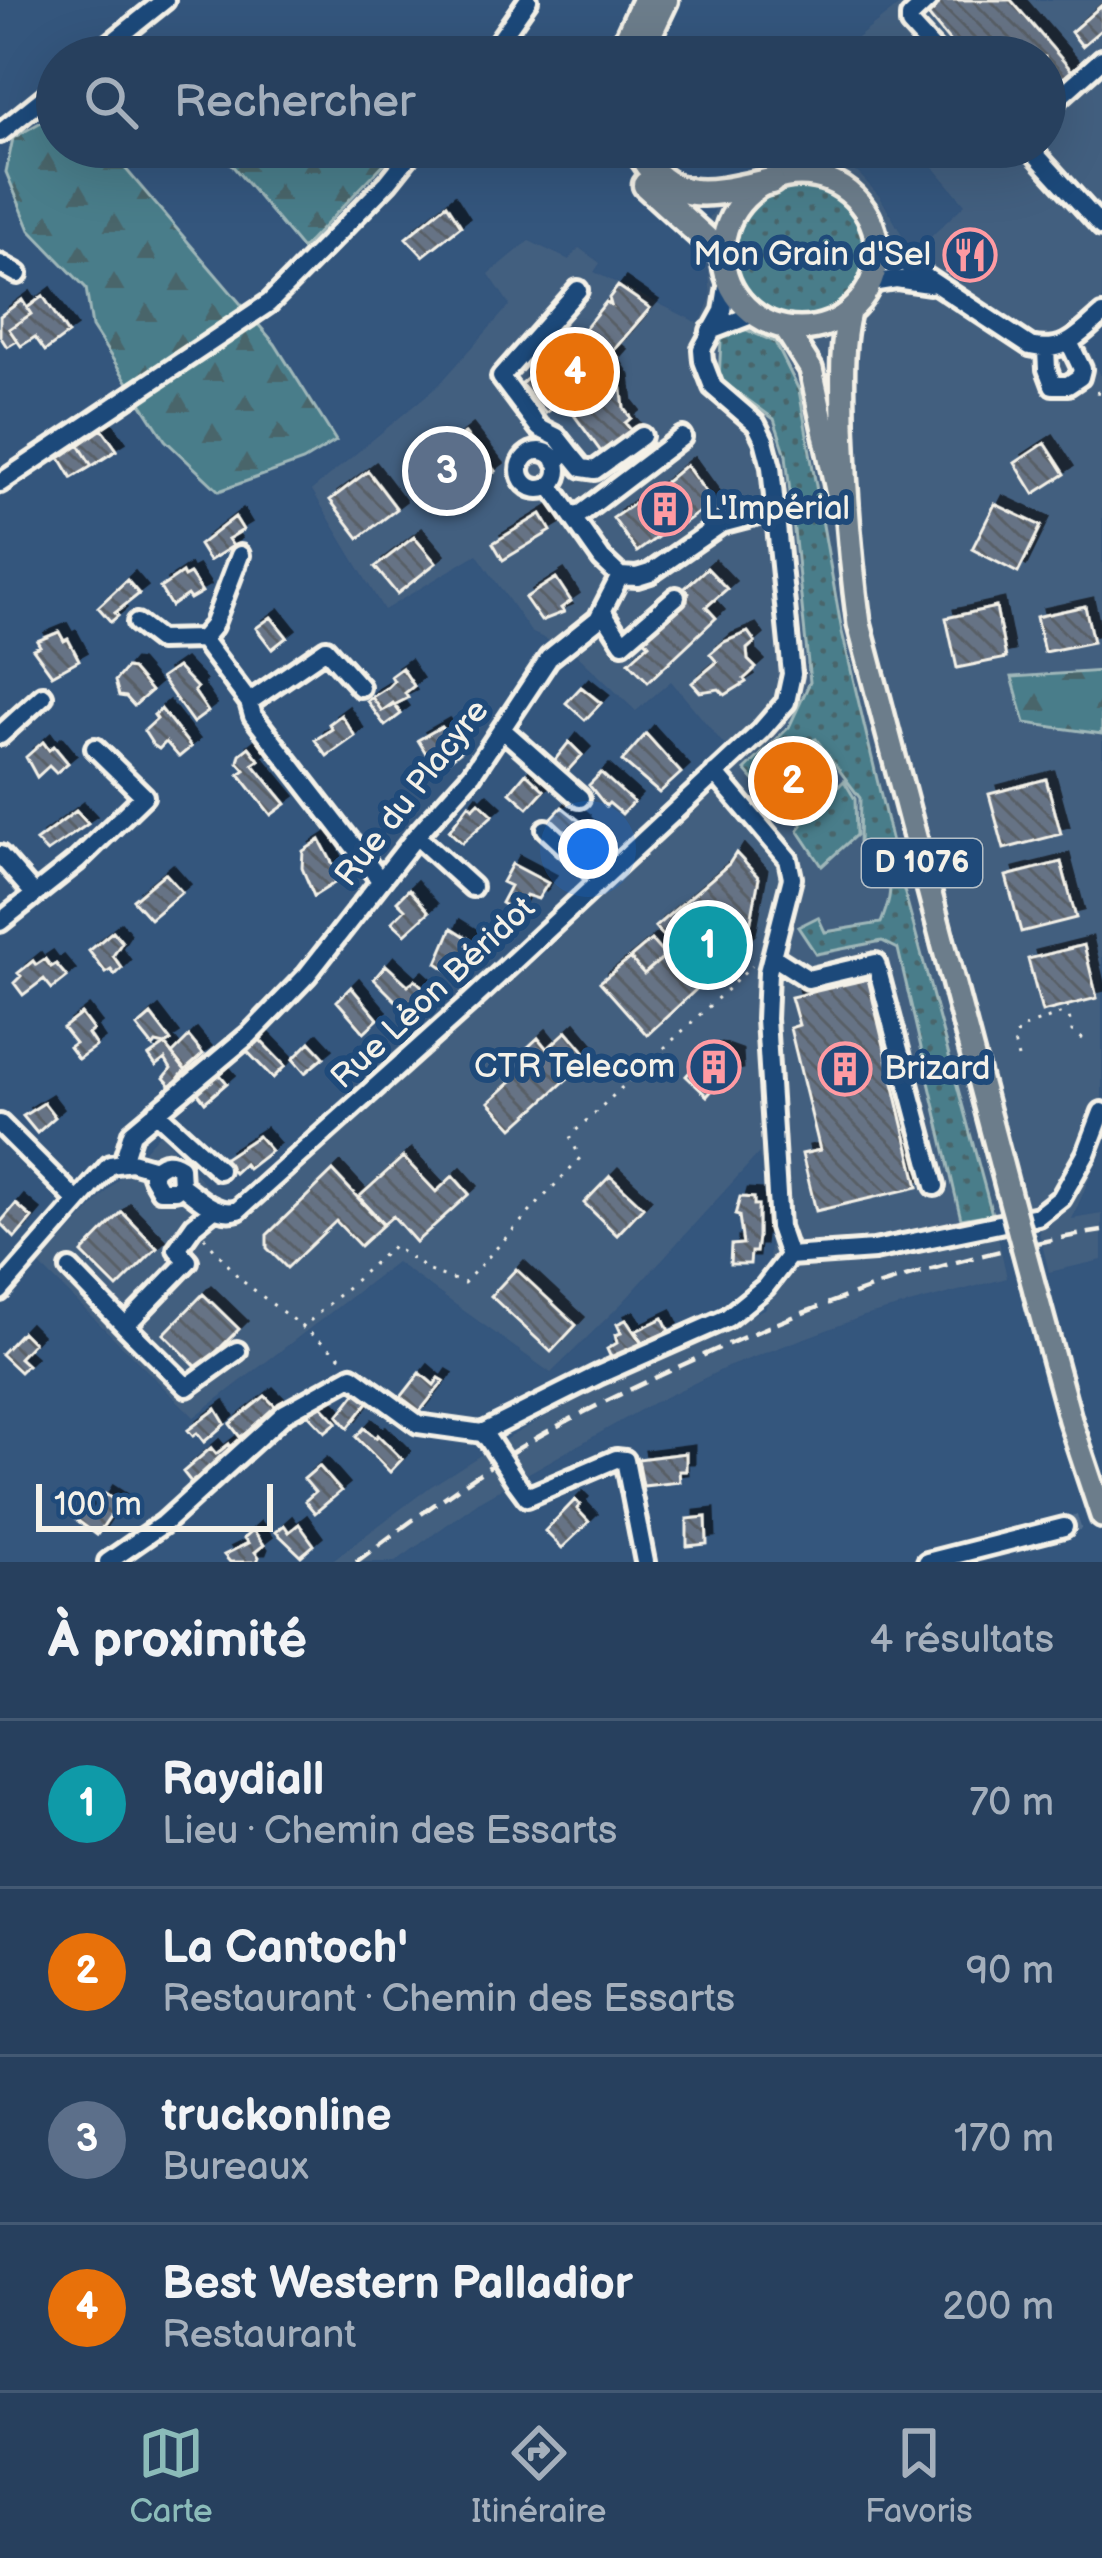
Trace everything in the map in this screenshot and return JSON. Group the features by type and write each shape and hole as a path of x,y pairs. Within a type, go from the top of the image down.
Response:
{"highway":[{"path":"629,36 645,0"},
{"path":"648,36 665,0"},
{"path":"636,168 726,268"},
{"path":"652,168 658,177 687,193 771,181"}],"main road":[{"path":"794,175 818,177 859,201 871,221 877,245 871,283 849,312 829,323 785,328 754,314 739,299 726,268 726,232 735,211 771,181 794,175"},
{"name":"D 1076","path":"847,534 842,342 849,312"},
{"name":"D 1076","path":"785,328 811,369 817,388 847,534 859,624 1070,1420 1102,1516"}],"street":[{"path":"120,36 165,0"},
{"path":"503,36 529,0"},
{"path":"921,36 910,17 928,0"},
{"path":"1066,91 1102,59"},
{"path":"0,133 36,104"},
{"path":"0,483 269,303 399,168"},
{"path":"1048,168 1102,226"},
{"path":"877,245 939,279 1004,332 1046,350 1070,344 1102,315"},
{"path":"0,264 18,274"},
{"path":"710,332 723,311 726,268"},
{"path":"871,283 939,279"},
{"path":"578,290 501,377 537,426 557,437 562,456 550,485 532,487 523,479 521,466 527,455 539,451 562,456 595,470 642,436"},
{"path":"710,332 754,314"},
{"name":"Rue Léon Béridot","path":"194,1225 214,1209 228,1213 254,1197 716,773 786,702 791,686 771,467 764,440 741,410 720,396 706,373 702,349 710,332"},
{"path":"1046,350 1048,378 1053,385 1068,385 1080,377 1082,369 1070,344"},
{"path":"574,519 682,437"},
{"path":"550,485 602,559 620,576 650,573 721,524 774,511"},
{"path":"136,623 159,640 202,638 213,626 240,555"},
{"name":"Rue du Placyre","path":"0,1291 76,1200 117,1163 132,1133 250,1034 307,976 380,880 472,774 549,658 591,628 620,576"},
{"path":"603,612 623,643 676,597"},
{"path":"202,638 249,702 253,716 380,880"},
{"path":"249,702 326,649 360,687"},
{"path":"0,735 43,696"},
{"path":"503,730 580,798"},
{"path":"0,922 77,860 144,796 95,748"},
{"path":"716,773 788,860 791,878 774,950 766,1019 779,1227 789,1256"},
{"path":"546,829 601,880"},
{"path":"416,836 472,886"},
{"path":"0,854 34,894"},
{"path":"774,950 808,979 876,963 935,1186"},
{"path":"156,1112 219,1170"},
{"path":"108,1562 163,1524 285,1413 352,1376 418,1424 485,1436 598,1375 727,1318 765,1287 789,1256 874,1250 1038,1216 1061,1198 1086,1154 1102,1112"},
{"path":"0,1124 76,1200"},
{"path":"117,1163 180,1167 181,1185 214,1209"},
{"path":"125,1326 188,1261 177,1249 194,1225"},
{"path":"70,1269 187,1387 238,1352"},
{"path":"485,1436 527,1497 616,1459 625,1460 646,1562"},
{"path":"938,1561 1064,1527"}],"path":[{"path":"939,279 972,245"},
{"path":"782,817 795,805"},
{"path":"302,1329 394,1246 429,1270 464,1283 580,1158 570,1136 774,950"},
{"path":"1018,1058 1014,1042 1019,1029 1067,1009 1072,1031 1083,1039"},
{"path":"194,1225 241,1280 352,1365 352,1376"}],"shaded area":[{"path":"906,0 1102,0 1102,327 1086,343 1102,379 1102,1148 1072,1219 1102,1214 1102,1260 1049,1272 1038,1228 998,1237 1007,1278 864,1316 727,1367 649,1405 481,1500 395,1562 330,1562 430,1487 511,1436 606,1383 766,1308 771,1228 759,1153 551,1373 396,1262 194,1417 40,1265 160,1133 236,1220 549,948 536,928 726,747 671,681 636,711 575,653 531,632 477,554 384,610 312,490 439,385 510,305 489,274 529,241 569,260 579,248 600,263 594,272 700,324 711,297 705,225 741,171 848,168 880,197 913,254 965,204 935,168 1066,168 1066,36 860,36"}],"green space":[{"path":"36,125 36,168 125,168 275,344 336,441 303,461 219,491 165,440 92,327 86,288 30,230 6,172 13,138"},
{"path":"234,168 380,168 302,249"},
{"path":"800,183 826,188 848,202 862,224 867,250 862,276 848,298 826,312 800,317 774,312 752,298 738,276 733,250 738,224 752,202 774,188"},
{"path":"732,329 775,342 799,390 842,632 899,872 992,1214 961,1219 898,949 882,941 816,954 798,927 818,917 825,932 881,923 890,888 885,872 859,846 860,798 816,739 807,742 768,781 788,805 780,811 745,770 789,727 810,682 786,455 774,419 719,379 721,340"},
{"path":"1102,671 1102,734 1025,723 1012,677"},
{"path":"844,781 855,799 856,835 822,866 791,813 804,820"}],"building":[{"path":"942,0 1011,0 1042,36 945,36 927,14"},
{"path":"1102,5 1102,29 1082,46 1071,32"},
{"path":"447,204 461,226 423,256 406,238"},
{"path":"618,286 650,308 612,352 618,357 610,366 621,383 624,409 631,418 625,423 636,436 607,460 563,400 546,413 521,384 581,333 606,302 611,305 609,298"},
{"path":"43,296 68,334 45,351 35,337 21,346 9,329 31,314 27,308"},
{"path":"22,300 31,314 9,329 17,341 7,347 0,336 0,316"},
{"path":"102,429 117,450 92,466 79,445"},
{"path":"465,433 495,471 456,501 427,463"},
{"path":"1045,443 1065,474 1034,494 1015,463"},
{"path":"79,445 92,466 72,478 60,458"},
{"name":"L'Impérial","path":"686,465 713,502 684,523 679,516 637,552 613,518 644,500"},
{"path":"368,471 397,509 359,538 330,500"},
{"path":"995,504 1041,526 1018,573 972,549"},
{"path":"541,514 551,531 503,560 493,543"},
{"path":"235,517 243,530 228,539 233,546 209,561 199,545"},
{"path":"414,537 436,563 397,594 375,567"},
{"path":"707,568 727,589 706,607 716,618 648,682 629,662 649,644 643,637 689,593 685,588"},
{"path":"182,573 184,577 190,574 202,592 171,606 160,588"},
{"path":"556,578 571,601 561,608 564,612 541,621 525,598"},
{"path":"127,580 139,594 111,622 98,607"},
{"path":"1085,606 1093,642 1044,652 1036,617"},
{"path":"996,607 1006,658 957,668 946,618"},
{"path":"271,617 287,637 272,649 256,628"},
{"path":"59,632 79,660 52,675 33,649 40,646 37,641"},
{"path":"748,632 755,642 747,649 748,660 756,668 746,682 725,695 719,689 700,692 692,683 717,662 710,654"},
{"path":"177,667 197,688 194,691 208,712 193,723 161,678"},
{"path":"126,668 151,691 134,706 119,696 115,681"},
{"path":"402,668 414,686 405,693 408,698 382,711 372,697 388,687 394,681 391,676"},
{"path":"581,687 601,703 585,720 566,703"},
{"path":"372,697 382,711 393,703 401,714 385,726 367,701"},
{"path":"161,709 191,747 179,757 166,742 159,749 153,745 144,731"},
{"path":"341,715 355,736 327,756 315,740 332,729 329,724"},
{"path":"441,727 461,751 449,760 442,749 427,755 418,740"},
{"path":"646,734 681,773 659,793 622,761"},
{"path":"43,742 49,750 54,746 68,763 56,773 49,766 37,777 26,757"},
{"path":"569,742 582,755 562,777 550,766"},
{"path":"249,747 259,760 253,764 286,804 271,815 239,774 245,770 238,762 240,754"},
{"path":"526,773 544,790 528,808 510,792"},
{"path":"601,773 633,802 622,814 609,803 606,806 589,785"},
{"path":"1046,779 1061,834 1004,849 989,794"},
{"path":"479,802 493,815 462,843 449,831 469,804 473,808"},
{"path":"562,807 582,823 567,839 549,821"},
{"path":"76,811 88,824 47,852 36,841"},
{"path":"581,825 601,840 586,856 568,838"},
{"path":"320,840 337,872 332,875 336,882 314,896 302,868 303,851"},
{"path":"736,853 759,878 747,942 647,1035 600,982 630,958 644,974 674,948 655,927"},
{"path":"1061,862 1076,918 1021,932 1006,876"},
{"path":"512,864 548,883 538,899 526,895 516,912 501,903 510,886 502,882"},
{"path":"165,873 182,892 150,919 133,900"},
{"path":"409,889 429,912 405,934 392,922 405,909 397,901"},
{"path":"452,928 474,942 452,973 437,963"},
{"path":"113,931 122,942 113,956 122,968 115,975 111,970 106,973 89,951"},
{"path":"651,940 665,956 644,974 630,958"},
{"path":"1084,945 1097,998 1042,1012 1028,959"},
{"path":"45,959 67,977 52,989 44,979 23,995 14,983 21,976 18,973 33,961 36,965"},
{"path":"386,965 408,985 415,980 426,990 409,1014 374,979"},
{"name":"Brizard","path":"868,979 918,1187 816,1211 802,1154 820,1150 790,1028 799,1025 791,997"},
{"path":"351,987 378,1019 364,1032 337,1001"},
{"path":"81,1014 93,1030 88,1034 96,1046 78,1059 69,1047 75,1043 63,1028"},
{"path":"151,1015 171,1041 165,1045 153,1047 137,1027"},
{"path":"567,1031 590,1058 513,1128 489,1102 511,1082 501,1071 514,1059 519,1065 530,1056 525,1050 538,1038 547,1049"},
{"path":"256,1036 285,1066 273,1078 243,1047"},
{"path":"189,1037 203,1054 185,1070 172,1054"},
{"path":"310,1042 324,1057 305,1073 293,1059"},
{"path":"165,1045 185,1070 172,1087 164,1078 171,1069 165,1059 156,1066 149,1056"},
{"name":"CTR Telecom","path":"714,1051 734,1058 735,1076 722,1079 707,1096 686,1076"},
{"path":"215,1069 227,1083 205,1102 194,1088"},
{"path":"44,1103 55,1117 37,1133 23,1116"},
{"path":"258,1136 271,1151 248,1169 244,1164 234,1173 223,1159"},
{"path":"403,1157 436,1192 453,1176 469,1194 416,1242 393,1216 384,1224 359,1197"},
{"path":"333,1171 383,1225 360,1246 336,1221 287,1268 267,1248 267,1235"},
{"path":"610,1176 643,1207 617,1235 584,1203"},
{"path":"740,1197 754,1198 758,1205 756,1252 751,1252 750,1264 730,1264 731,1245 743,1244 735,1215"},
{"path":"16,1204 32,1218 15,1238 0,1223"},
{"path":"122,1212 157,1248 117,1288 82,1253"},
{"path":"516,1269 576,1325 551,1352 491,1296"},
{"path":"203,1294 239,1329 199,1369 164,1334"},
{"path":"663,1318 669,1331 642,1344 636,1331"},
{"path":"626,1320 642,1344 612,1360 607,1349 621,1333 617,1324"},
{"path":"22,1332 33,1343 19,1358 27,1365 20,1372 1,1354"},
{"path":"420,1373 434,1385 439,1378 444,1381 417,1415 398,1401"},
{"path":"360,1388 372,1397 348,1428 338,1416"},
{"path":"265,1396 280,1411 240,1437 230,1424"},
{"path":"316,1400 337,1422 325,1432 304,1410"},
{"path":"216,1409 225,1424 204,1442 197,1433 193,1436 188,1430"},
{"path":"364,1428 402,1459 390,1472 356,1437"},
{"path":"229,1444 233,1451 203,1475 191,1482 183,1472 211,1448 216,1454"},
{"path":"686,1453 686,1471 679,1471 680,1482 643,1486 638,1459"},
{"path":"319,1466 341,1491 315,1513 305,1501 315,1492 304,1479"},
{"path":"105,1494 119,1503 97,1535 74,1518 82,1506 94,1513"},
{"path":"575,1500 589,1522 562,1548 545,1531"},
{"path":"706,1517 707,1544 687,1546 687,1519"},
{"path":"299,1524 314,1545 301,1556 276,1532 284,1525 289,1532"},
{"path":"253,1530 264,1545 255,1552 257,1562 230,1562 224,1555 248,1543 244,1538"}],"tunnel":[{"path":"1064,1527 1102,1514"}],"railway":[{"path":"356,1562 519,1448 728,1344 937,1267 1102,1231"}],"place":[{"name":"Mon Grain d'Sel","path":"970,255"},
{"name":"Best Western Palladior","path":"575,372"},
{"name":"truckonline","path":"447,471"},
{"name":"L'Impérial","path":"665,509"},
{"name":"La Cantoch'","path":"793,781"},
{"name":"Raydiall","path":"708,945"},
{"name":"CTR Telecom","path":"714,1067"},
{"name":"Brizard","path":"845,1069"}]}
